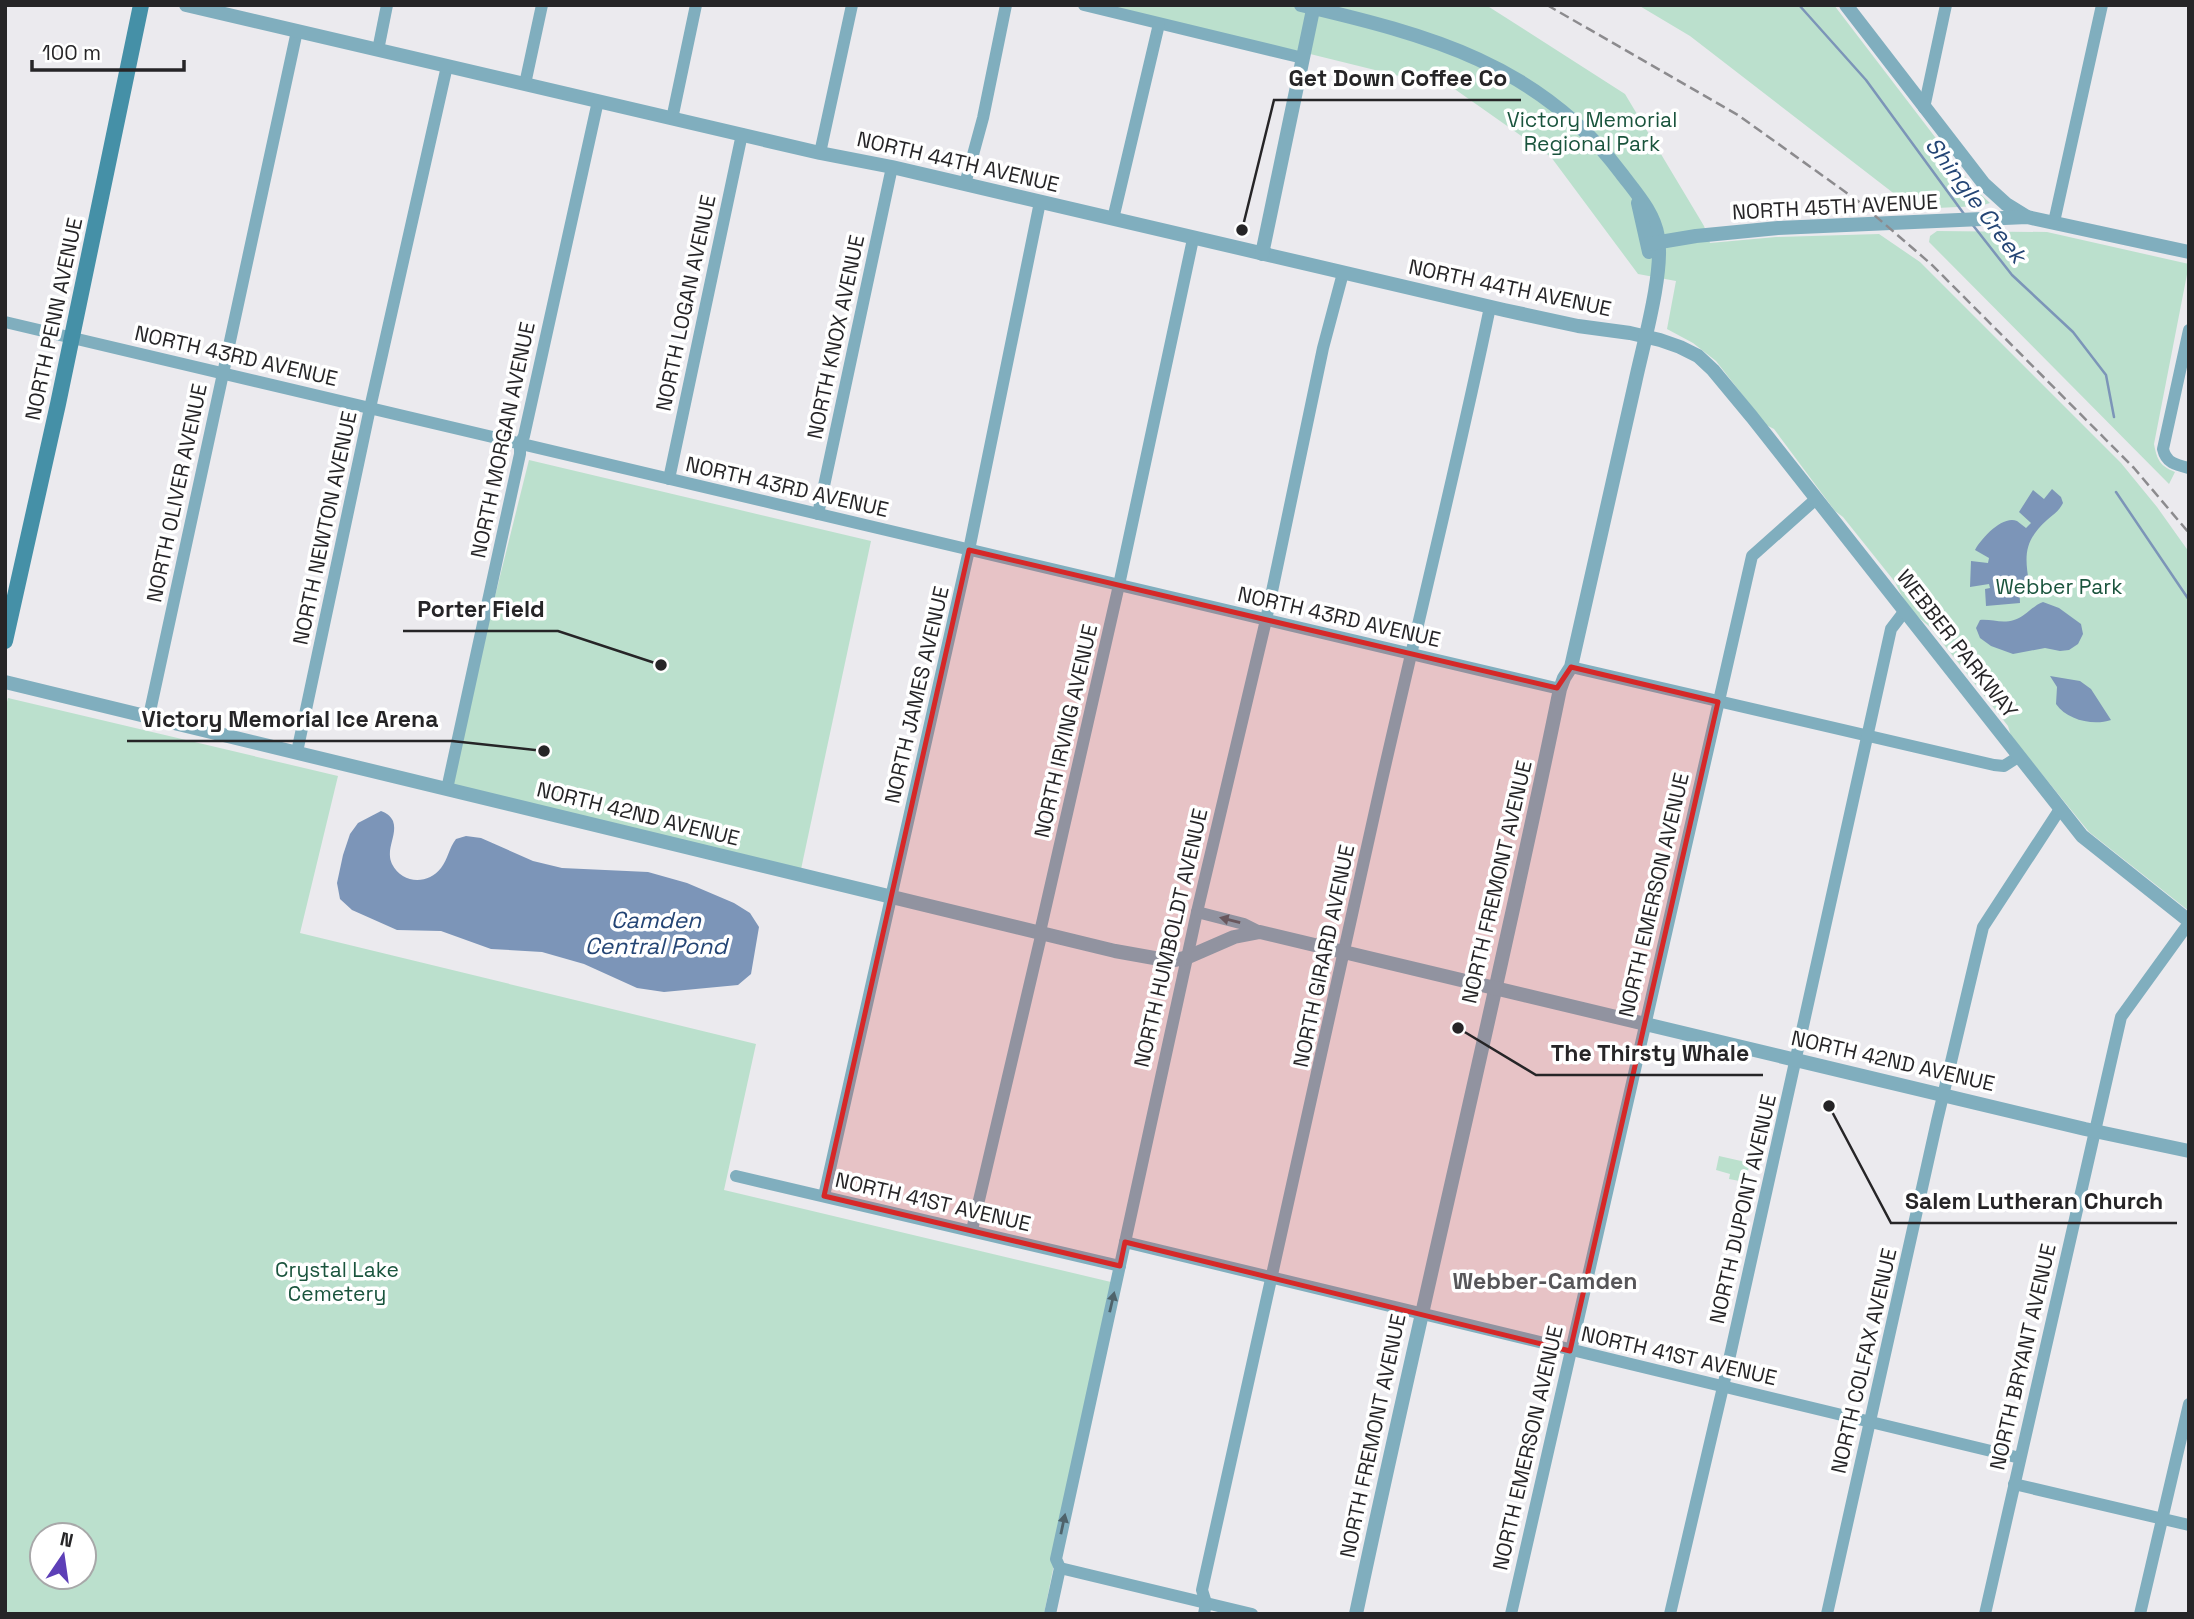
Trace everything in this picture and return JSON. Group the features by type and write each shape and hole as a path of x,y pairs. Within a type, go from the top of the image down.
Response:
{"main road":[{"name":"NORTH PENN AVENUE","path":"5,641 141,5"}],"street":[{"name":"NORTH 44TH AVENUE","path":"186,5 232,10 297,31 820,153 892,167 1490,307 1644,337 1680,346 1698,356 1713,370"},
{"path":"378,50 387,5"},
{"path":"525,84 542,5"},
{"path":"673,118 696,5"},
{"path":"820,153 852,5"},
{"path":"965,184 983,118 1006,5"},
{"path":"1084,5 1303,58"},
{"path":"1846,5 1984,184 2006,204 2026,217"},
{"path":"1924,108 1946,5"},
{"path":"2054,222 2102,5"},
{"path":"1262,254 1303,58 1309,6 1454,48 1517,78 1549,99 1590,134 1650,212 1653,243"},
{"path":"1114,219 1159,24"},
{"name":"NORTH OLIVER AVENUE","path":"149,716 297,31"},
{"name":"NORTH NEWTON AVENUE","path":"297,752 370,408 447,66"},
{"name":"NORTH MORGAN AVENUE","path":"447,789 520,444 524,436 598,101"},
{"name":"NORTH LOGAN AVENUE","path":"669,479 742,134"},
{"name":"NORTH KNOX AVENUE","path":"818,514 892,167"},
{"name":"NORTH JAMES AVENUE","path":"824,1196 969,550 1040,202"},
{"name":"NORTH 45TH AVENUE","path":"1653,243 1778,228 2026,217 2189,252"},
{"name":"NORTH IRVING AVENUE","path":"972,1230 1039,944 1193,239"},
{"name":"NORTH FREMONT AVENUE","path":"1356,1614 1421,1313 1533,822 1560,689 1571,667 1644,337 1655,284 1653,243"},
{"name":"NORTH HUMBOLDT AVENUE","path":"1051,1614 1060,1568 1056,1559 1125,1242 1197,912 1266,620 1323,348 1343,273"},
{"name":"NORTH GIRARD AVENUE","path":"1205,1609 1202,1590 1411,654 1475,384 1490,307"},
{"name":"NORTH 43RD AVENUE","path":"5,322 1560,689"},
{"path":"2189,330 2162,449 2165,458 2173,464 2189,468"},
{"name":"WEBBER PARKWAY","path":"1713,370 2082,836 2189,922"},
{"name":"NORTH EMERSON AVENUE","path":"1511,1614 1752,556 1816,499"},
{"name":"NORTH DUPONT AVENUE","path":"1670,1614 1891,629 1904,612"},
{"path":"1571,667 1994,765 2004,766 2018,757"},
{"name":"NORTH 42ND AVENUE","path":"5,682 1158,959 1171,961 1188,957 1234,937 1260,932"},
{"name":"NORTH COLFAX AVENUE","path":"1827,1614 1983,927 2060,809"},
{"name":"NORTH 42ND AVENUE","path":"1197,912 1244,924 1260,932 2189,1152"},
{"name":"NORTH BRYANT AVENUE","path":"1984,1614 2121,1017 2189,922"},
{"name":"NORTH 41ST AVENUE","path":"736,1176 1120,1266"},
{"name":"NORTH 41ST AVENUE","path":"1125,1242 2020,1458"},
{"path":"2140,1614 2189,1404"},
{"path":"2014,1484 2189,1525"},
{"path":"1060,1568 1205,1609 1252,1614"}],"highlighted area":[{"path":"969,550 1557,688 1571,667 1718,702 1570,1351 1125,1242 1120,1266 824,1196"}],"green space":[{"name":"Webber Park","path":"1087,5 1486,5 1625,94 1704,226 1710,243 1776,237 1879,234 1920,262 2121,463 2189,552 2189,911 2089,832 2011,736 2008,726 1930,627 1910,607 1895,582 1843,517 1835,511 1774,429 1766,425 1716,361 1693,343 1667,329 1676,281 1638,274 1551,157 1456,90 1302,52"},
{"path":"1638,5 1834,5 1974,188 1990,203 1980,206 1914,209 1690,36"},
{"path":"1937,231 2047,232 2189,264 2154,444 2160,462 2175,472 2169,484 1929,242 1930,236"},
{"path":"529,460 871,541 800,874 447,789"},
{"name":"Crystal Lake Cemetery","path":"8,698 338,776 300,933 756,1044 724,1190 1111,1282 1044,1614 5,1614 5,710"},
{"path":"1719,1156 1750,1163 1745,1182 1729,1179 1730,1174 1716,1170"}],"water":[{"path":"2052,489 2061,497 2063,503 2030,541 2027,555 2029,582 2019,584 2020,603 1986,606 1985,589 1990,588 1989,584 1970,587 1971,561 1988,563 1989,558 1975,550 1987,534 2005,521 2017,521 2026,528 2031,523 2019,512 2033,490 2044,499"},
{"path":"2043,602 2059,608 2081,624 2083,634 2078,644 2069,650 2045,648 2013,654 1991,646 1980,638 1976,628 1980,620 2014,620"},
{"path":"2050,676 2080,681 2091,689 2111,720 2089,722 2073,718 2061,710 2056,704 2057,687"},
{"name":"Camden Central Pond","path":"381,811 393,821 390,853 392,864 396,871 408,879 422,879 436,874 456,839 466,836 481,838 533,861 562,868 648,872 687,883 734,903 750,913 759,927 751,974 738,985 664,992 637,988 584,964 542,952 491,949 441,931 397,930 352,910 340,899 337,883 350,834 358,823"}],"waterway":[{"name":"Shingle Creek","path":"1799,5 1866,80 1964,214"},
{"name":"Shingle Creek","path":"1972,224 2012,275 2073,332 2106,375 2114,417"},
{"name":"Shingle Creek","path":"2116,492 2189,600"}],"railway":[{"path":"1547,5 1738,115 1858,201 1931,264 1962,295 2134,468 2189,533"}],"place":[{"name":"Get Down Coffee Co","path":"1242,230"},
{"name":"Porter Field","path":"661,665"},
{"name":"Victory Memorial Ice Arena","path":"544,751"},
{"name":"The Thirsty Whale","path":"1458,1028"},
{"name":"Salem Lutheran Church","path":"1829,1106"}],"district":[{"name":"Webber-Camden","path":"1545,1281"}],"park label":[{"name":"Victory Memorial Regional Park","path":"1592,132"}]}
